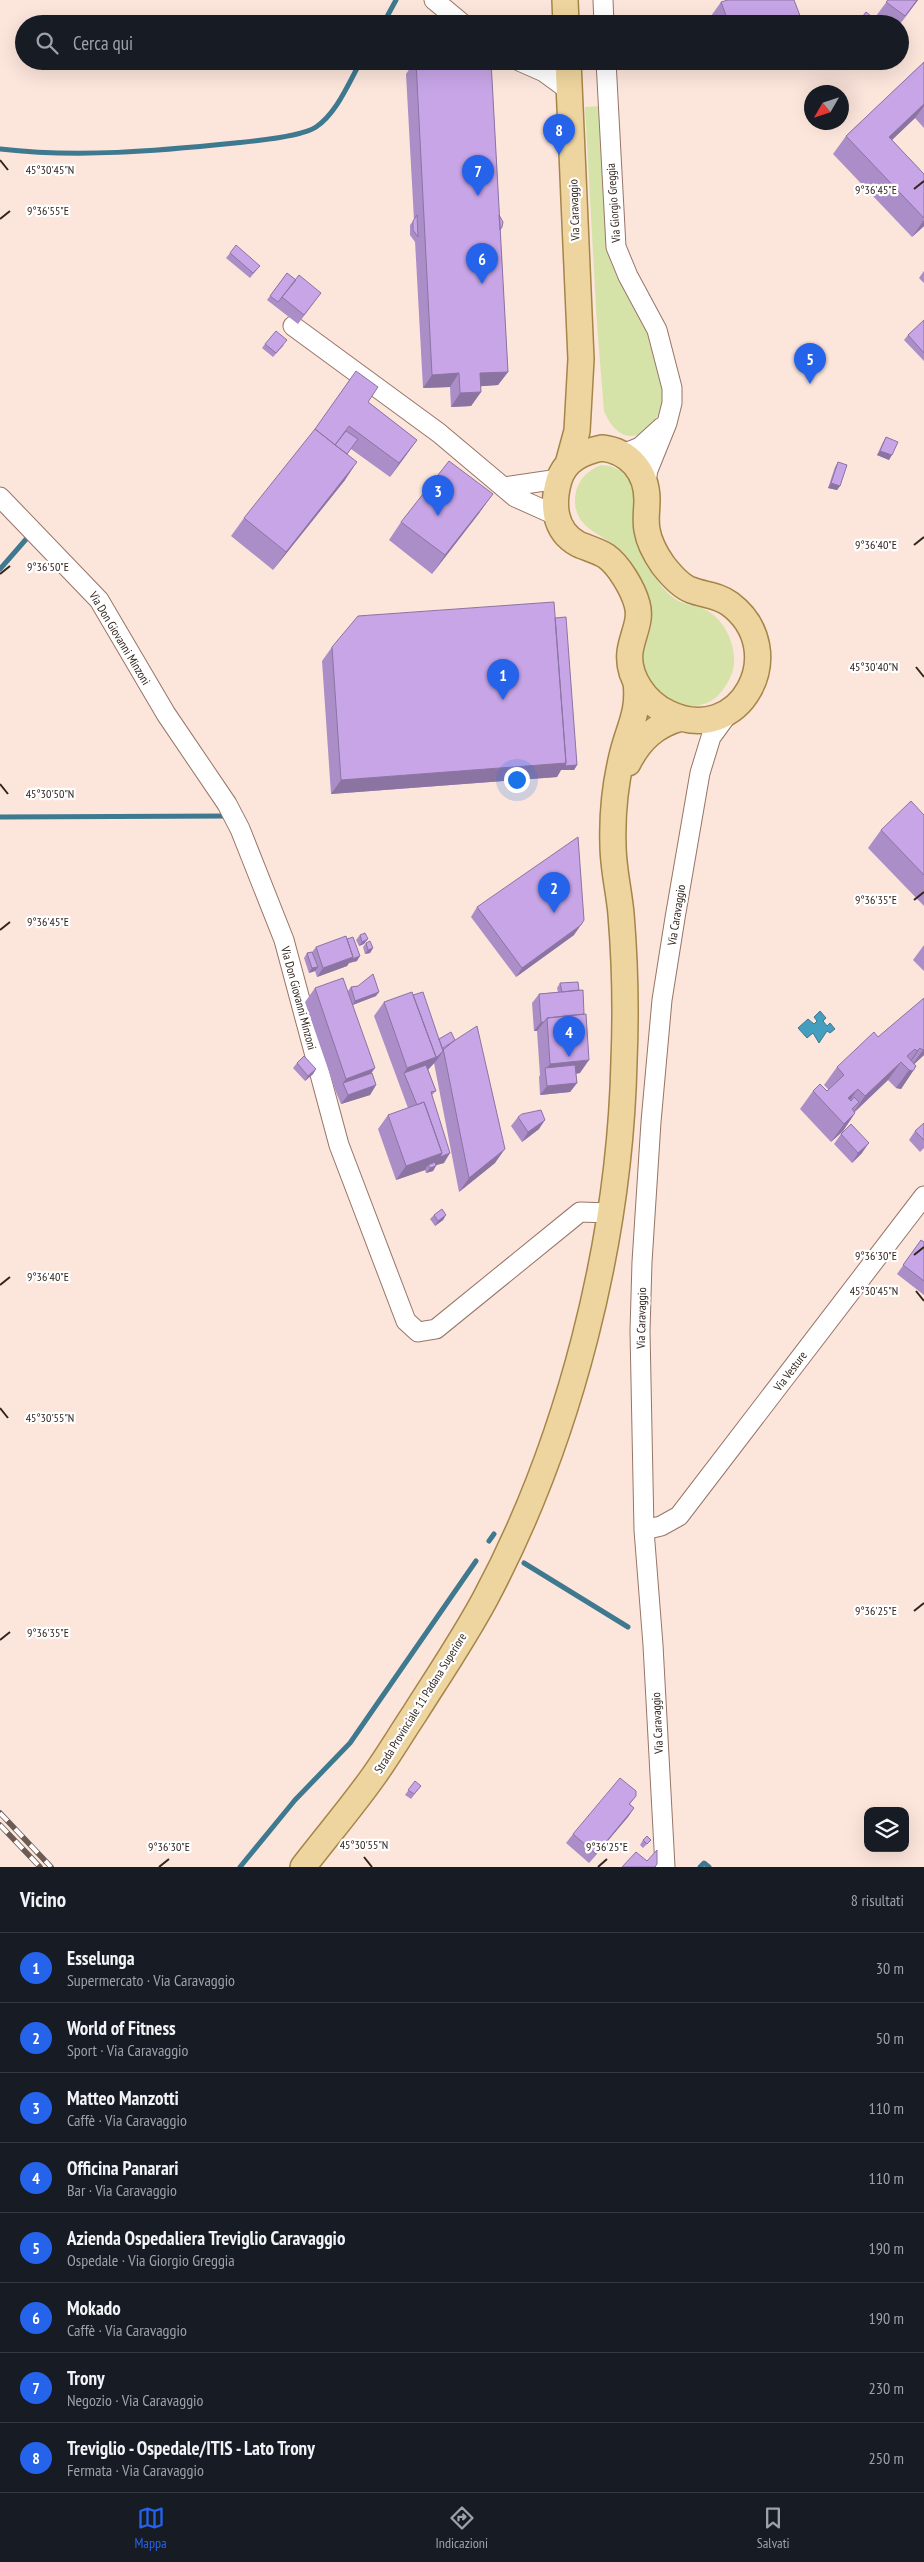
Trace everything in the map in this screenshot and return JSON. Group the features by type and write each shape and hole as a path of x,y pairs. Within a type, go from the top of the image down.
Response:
{"main road":[{"path":"565,0 566,15"},
{"name":"Via Caravaggio","path":"518,1528 551,1449 577,1367 594,1299 610,1213 619,1144 624,1061 621,923 612,846 616,789 622,754 636,713 636,682 630,659 639,619 637,603 619,570 606,556 576,542 565,532 554,508 577,432 580,359 569,70"},
{"name":"Via Caravaggio","path":"580,359 590,421 597,433 639,469 645,486 647,531 662,564 689,590 729,603 753,631 758,662 755,681 742,701 730,711 711,719 683,718 662,711 649,700 636,682"},
{"path":"564,470 575,457 588,451 602,448 618,452"},
{"name":"Via Caravaggio","path":"616,789 634,752 646,736 659,727 683,718"},
{"name":"Strada Provinciale 11 Padana Superiore","path":"303,1867 374,1776 453,1654 486,1597 518,1528"}],"street":[{"path":"434,0 452,15"},
{"path":"603,0 604,15"},
{"path":"539,70 570,91"},
{"path":"544,72 549,70"},
{"name":"Via Giorgio Greggia","path":"606,70 616,247 628,276 657,330 672,388 672,403 667,423 651,462 645,486"},
{"name":"Via Caravaggio","path":"293,326 439,433 515,497 553,514 560,523"},
{"path":"618,452 640,447 667,423"},
{"path":"504,487 552,480 564,470"},
{"name":"Via Don Giovanni Minzoni","path":"0,497 99,600 166,714 226,804 240,829 284,940 339,1145 406,1322 418,1332 436,1329 580,1212 610,1213"},
{"name":"Via Caravaggio","path":"665,1867 653,1645 644,1530 640,1331 651,1122 662,1000 700,773 714,730 730,711"},
{"name":"Via Caravaggio","path":"683,718 696,735 700,773"},
{"name":"Via Vesture","path":"644,1530 661,1526 679,1516 924,1196"}],"green space":[{"path":"600,106 605,222 609,254 616,274 637,309 654,350 663,392 657,418 641,434 631,436 622,434 612,426 604,411 597,325 585,107"},
{"path":"601,465 616,468 626,476 632,486 642,554 659,583 670,595 679,601 711,613 728,634 734,652 733,670 722,691 706,703 683,706 674,703 658,693 647,678 643,663 652,615 646,588 623,552 593,532 581,520 575,503 576,490 585,475"}],"water":[{"path":"820,1011 826,1018 823,1021 827,1026 830,1023 835,1029 830,1033 827,1031 819,1043 813,1033 807,1038 798,1028 808,1019 814,1024 817,1021 814,1017"}],"building":[{"path":"728,0 794,0 800,15 726,15 721,2"},
{"path":"888,0 917,0 906,15 886,2"},
{"path":"924,62 924,104 889,137 924,174 924,218 846,136"},
{"path":"416,70 491,70 508,372 480,373 481,392 460,393 459,373 432,375"},
{"path":"417,215 418,237 413,230 413,221"},
{"path":"499,215 503,222 500,230"},
{"path":"236,245 260,266 253,273 230,253"},
{"path":"287,273 296,280 278,302 270,296"},
{"path":"299,275 321,293 304,315 282,297"},
{"path":"924,320 924,353 908,335"},
{"path":"276,331 287,340 276,353 265,344"},
{"path":"356,371 378,387 368,402 417,440 399,463 349,426 335,445 315,429"},
{"path":"315,429 357,462 286,552 244,518"},
{"path":"346,431 358,439 347,454 335,445"},
{"path":"886,437 898,442 892,455 880,451"},
{"path":"449,461 493,494 445,555 401,522"},
{"path":"838,462 847,465 840,486 831,483"},
{"path":"554,602 566,763 341,780 332,647 358,616"},
{"path":"566,617 577,765 565,766 555,618"},
{"path":"911,801 924,815 924,875 881,830"},
{"path":"578,837 584,920 581,925 522,968 477,907"},
{"path":"365,933 368,939 362,942 360,935"},
{"path":"346,936 353,957 323,968 316,947"},
{"path":"353,937 360,956 352,959 347,939"},
{"path":"370,941 373,948 368,950 366,943"},
{"path":"312,952 318,967 312,968 307,953"},
{"path":"373,974 379,992 355,1001 351,987 358,986"},
{"path":"343,978 375,1068 346,1079 315,988"},
{"path":"578,982 579,990 562,992 560,983"},
{"path":"583,990 584,1014 547,1018 544,1022 541,1022 539,994"},
{"path":"412,992 436,1057 407,1068 384,1002"},
{"path":"423,992 443,1051 433,1061 436,1057 413,995"},
{"path":"924,998 924,1049 920,1048 917,1051 915,1049 907,1056 916,1066 913,1071 909,1070 901,1062 865,1096 858,1089 848,1098 851,1101 854,1097 859,1102 852,1109 855,1113 844,1124 813,1091 820,1084 827,1091 844,1075 837,1067 874,1032 878,1037"},
{"path":"586,1014 589,1060 550,1064 547,1018"},
{"path":"477,1026 505,1149 469,1178 443,1048"},
{"path":"451,1032 455,1040 443,1050 439,1039"},
{"path":"304,1056 316,1069 308,1076 297,1063"},
{"path":"426,1065 436,1091 431,1092 450,1153 440,1157 442,1153 424,1102 417,1105 404,1073"},
{"path":"575,1065 577,1083 547,1086 545,1068"},
{"path":"372,1073 376,1085 348,1095 343,1083"},
{"path":"424,1102 442,1153 406,1166 388,1115"},
{"path":"541,1110 545,1120 528,1132 518,1117 522,1114"},
{"path":"924,1123 924,1140 915,1131"},
{"path":"851,1124 869,1143 858,1153 841,1134"},
{"path":"435,1162 436,1166 430,1168 428,1165"},
{"path":"442,1209 446,1215 438,1221 434,1215"},
{"path":"921,1240 924,1242 924,1281 903,1265"},
{"path":"620,1778 636,1791 636,1796 629,1804 634,1808 596,1854 573,1834"},
{"path":"415,1781 421,1786 414,1794 408,1790"},
{"path":"647,1836 651,1840 647,1844 643,1840"},
{"path":"657,1850 657,1864 655,1867 622,1867 636,1852 647,1861"}],"waterway":[{"path":"388,15 396,0"},
{"path":"0,149 59,153 176,149 277,138 300,133 316,127 330,114 342,97 356,70"},
{"path":"0,569 28,537"},
{"path":"0,817 229,816"},
{"path":"489,1541 494,1534"},
{"path":"240,1867 295,1800 350,1743 476,1561"},
{"path":"524,1563 628,1627"},
{"path":"700,1867 704,1863 709,1867"}],"railway":[{"path":"0,1813 51,1867"},
{"path":"0,1825 40,1867"}],"place":[{"name":"Treviglio - Ospedale/ITIS - Lato Trony","path":"559,155"},
{"name":"Trony","path":"478,196"},
{"name":"Mokado","path":"482,284"},
{"name":"Azienda Ospedaliera Treviglio Caravaggio","path":"810,384"},
{"name":"Matteo Manzotti","path":"438,516"},
{"name":"Esselunga","path":"503,700"},
{"name":"World of Fitness","path":"554,913"},
{"name":"Officina Panarari","path":"569,1057"}]}
